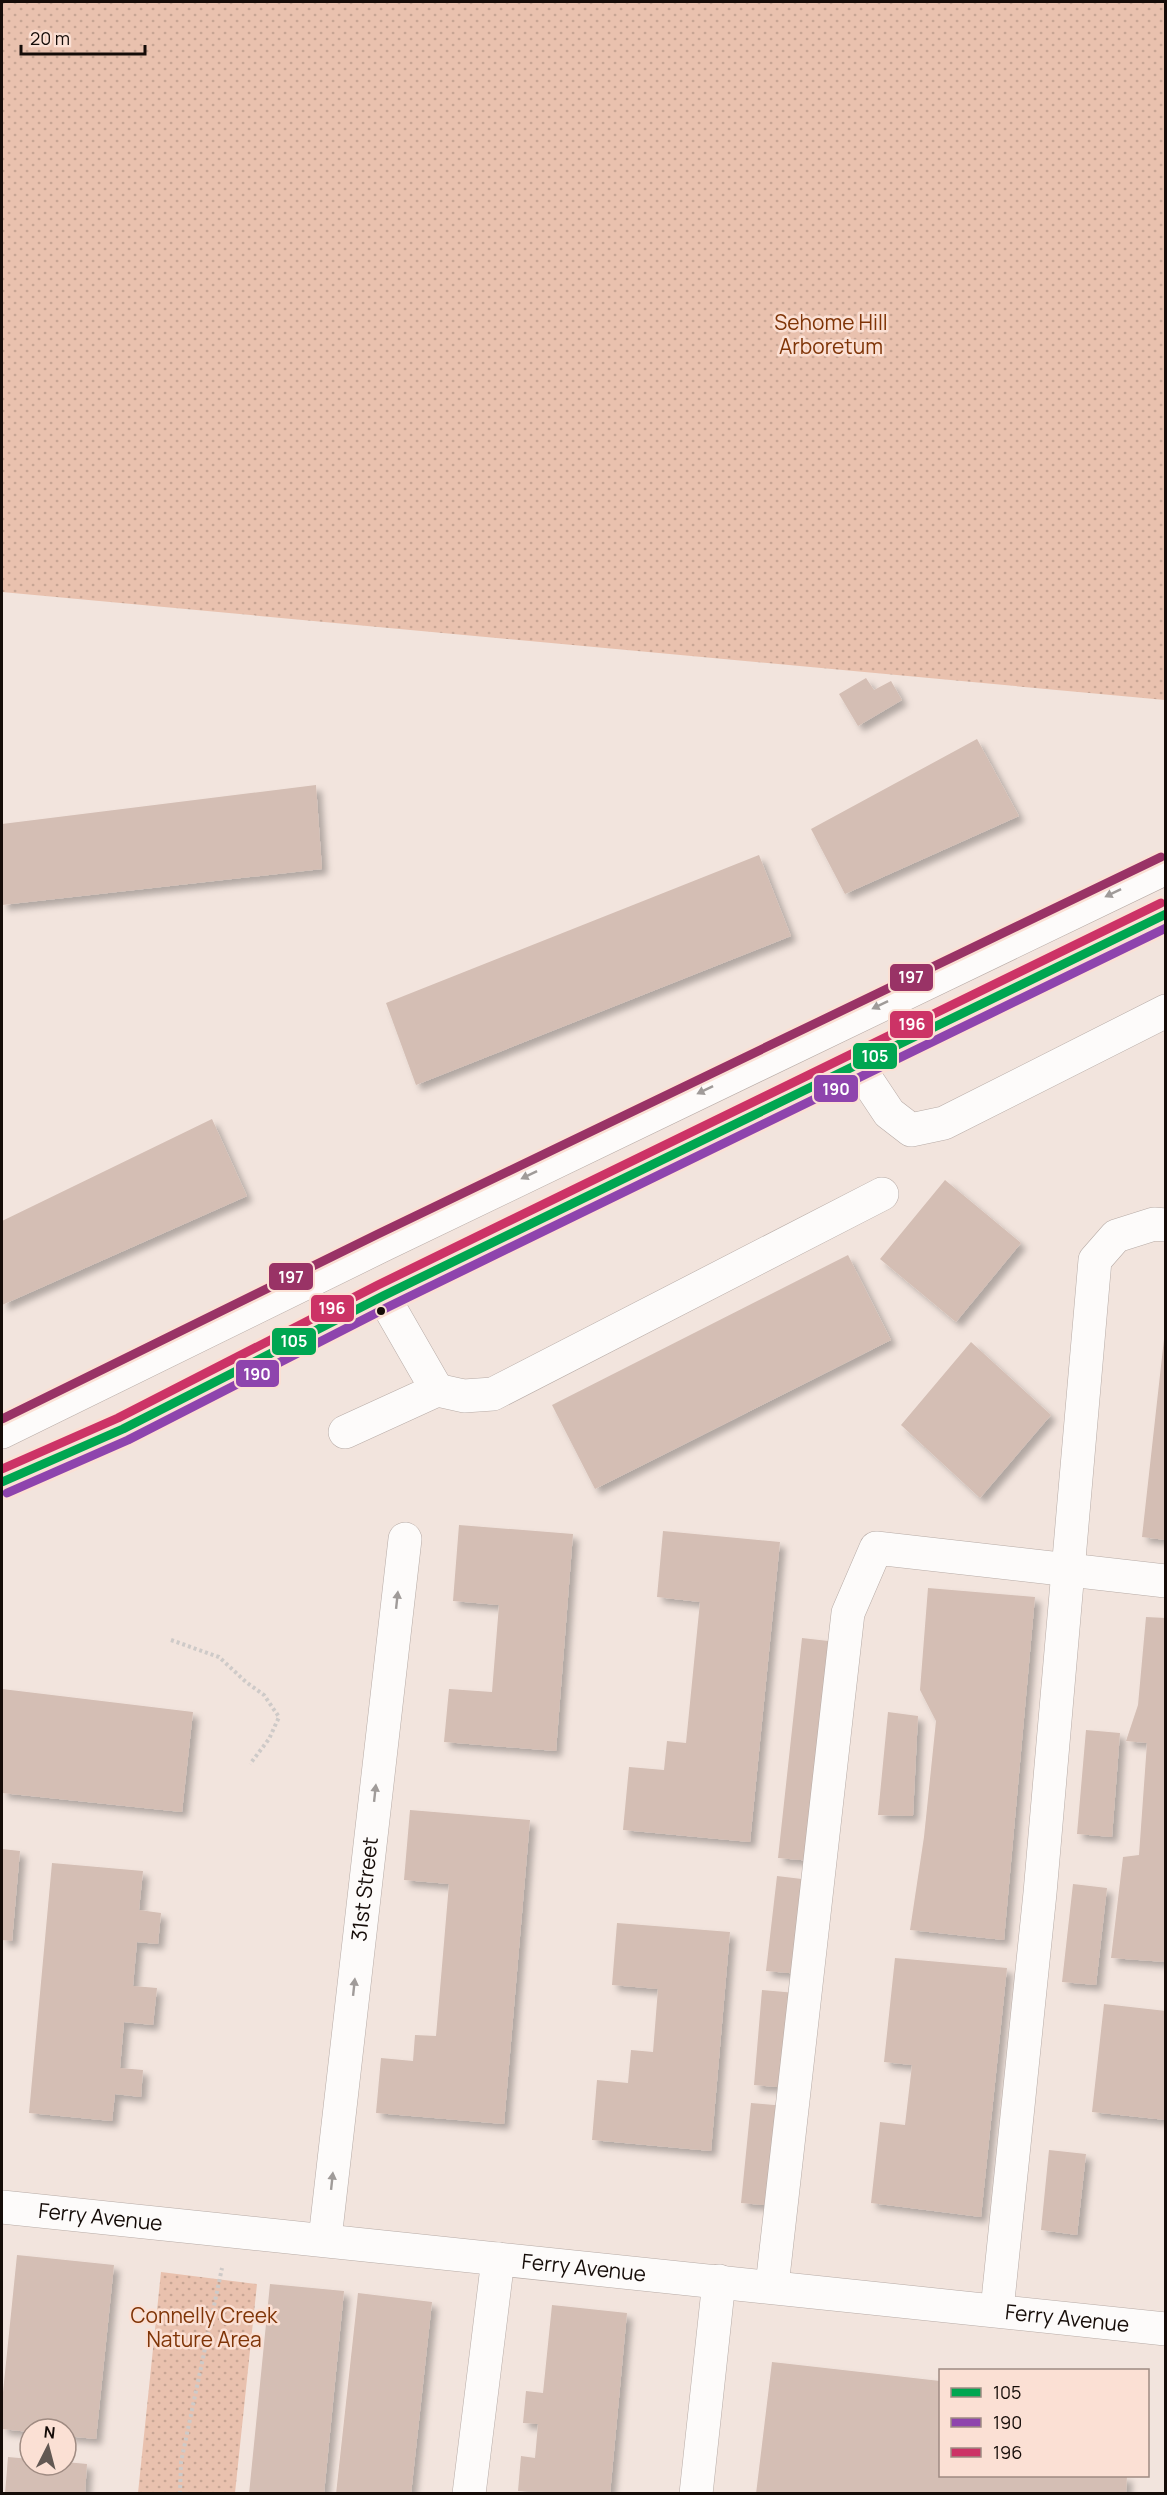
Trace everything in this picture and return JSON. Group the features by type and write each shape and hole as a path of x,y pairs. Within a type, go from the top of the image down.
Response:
{"main road":[{"path":"2,1432 383,1245 1166,868"},
{"path":"2,1482 123,1428 383,1296 1166,914"},
{"path":"857,1065 889,1113 911,1130 944,1123 1166,1011"},
{"path":"345,1432 437,1390 464,1396 493,1394 882,1194"},
{"path":"998,2310 1040,1893 1095,1260 1116,1236 1154,1224 1166,1225"},
{"path":"383,1296 437,1390"},
{"name":"31st Street","path":"325,2239 405,1539"},
{"path":"772,2286 848,1613 876,1548 1166,1581"},
{"name":"Ferry Avenue","path":"2,2207 719,2280 1166,2329"},
{"path":"469,2493 498,2259"},
{"path":"696,2493 719,2280"}],"path":[{"path":"171,1640 219,1657 264,1695 279,1717 268,1739 250,1764"},
{"path":"180,2493 182,2462 230,2231"}],"green space":[{"name":"Sehome Hill Arboretum","path":"2,2 1165,2 1165,700 2,592"},
{"name":"Connelly Creek Nature Area","path":"161,2272 257,2284 235,2493 138,2493"}],"building":[{"path":"866,678 874,690 891,681 902,700 858,726 839,694"},
{"path":"977,739 1019,816 845,894 811,829"},
{"path":"316,785 322,869 2,905 2,824"},
{"path":"759,855 791,936 416,1085 386,1003"},
{"path":"212,1119 247,1196 2,1305 2,1221"},
{"path":"945,1180 1021,1243 956,1322 880,1259"},
{"path":"848,1255 891,1340 595,1489 552,1405"},
{"path":"1164,1339 1166,1339 1166,1540 1142,1537"},
{"path":"971,1342 1051,1415 980,1498 901,1425"},
{"path":"459,1525 573,1534 556,1751 444,1742 449,1689 492,1692 499,1605 453,1601"},
{"path":"663,1531 780,1542 750,1842 623,1830 629,1767 664,1770 667,1741 686,1743 700,1602 657,1597"},
{"path":"928,1588 1035,1597 1004,1940 910,1930 924,1837 936,1721 920,1690"},
{"path":"1146,1617 1166,1618 1166,1962 1111,1958 1123,1857 1139,1855 1147,1743 1126,1741 1138,1705"},
{"path":"802,1638 837,1642 812,1861 778,1858"},
{"path":"2,1689 193,1712 182,1812 2,1793"},
{"path":"888,1712 918,1716 913,1816 878,1815"},
{"path":"1086,1730 1120,1733 1112,1837 1077,1834"},
{"path":"410,1810 530,1820 504,2124 376,2113 381,2058 413,2061 415,2035 436,2036 449,1884 404,1880"},
{"path":"2,1849 20,1851 12,1941 2,1940"},
{"path":"52,1863 143,1871 139,1910 161,1913 158,1944 137,1942 133,1986 157,1988 153,2025 124,2022 120,2068 143,2070 141,2097 115,2094 112,2121 29,2113"},
{"path":"777,1876 810,1880 800,1974 766,1971"},
{"path":"1073,1884 1107,1888 1096,1985 1062,1982"},
{"path":"617,1923 730,1932 711,2151 592,2140 597,2080 628,2083 631,2050 653,2052 658,1989 612,1985"},
{"path":"895,1958 1007,1968 981,2217 871,2203 880,2122 905,2125 912,2065 884,2062"},
{"path":"762,1990 796,1993 788,2088 754,2085"},
{"path":"1104,2004 1166,2011 1166,2120 1092,2112"},
{"path":"751,2103 786,2106 776,2206 741,2203"},
{"path":"1049,2150 1086,2154 1077,2235 1041,2230"},
{"path":"17,2255 114,2265 96,2439 78,2437 78,2417 18,2417 18,2431 2,2429 2,2402"},
{"path":"270,2284 344,2291 324,2494 249,2494"},
{"path":"358,2293 432,2302 411,2494 336,2494"},
{"path":"552,2305 627,2313 610,2494 518,2491 521,2456 535,2458 538,2424 523,2423 526,2391 543,2393"},
{"path":"772,2362 939,2381 939,2477 1127,2477 1126,2494 756,2494"},
{"path":"8,2457 18,2458 18,2477 78,2477 78,2463 87,2464 85,2494 5,2494"}],"transit line":[{"name":"197","path":"2,1419 378,1234 1161,857"},
{"name":"196","path":"2,1469 118,1418 378,1285 1161,903"},
{"name":"105","path":"2,1482 123,1429 383,1296 1166,914"},
{"name":"190","path":"7,1493 128,1440 388,1307 1166,928"}]}
